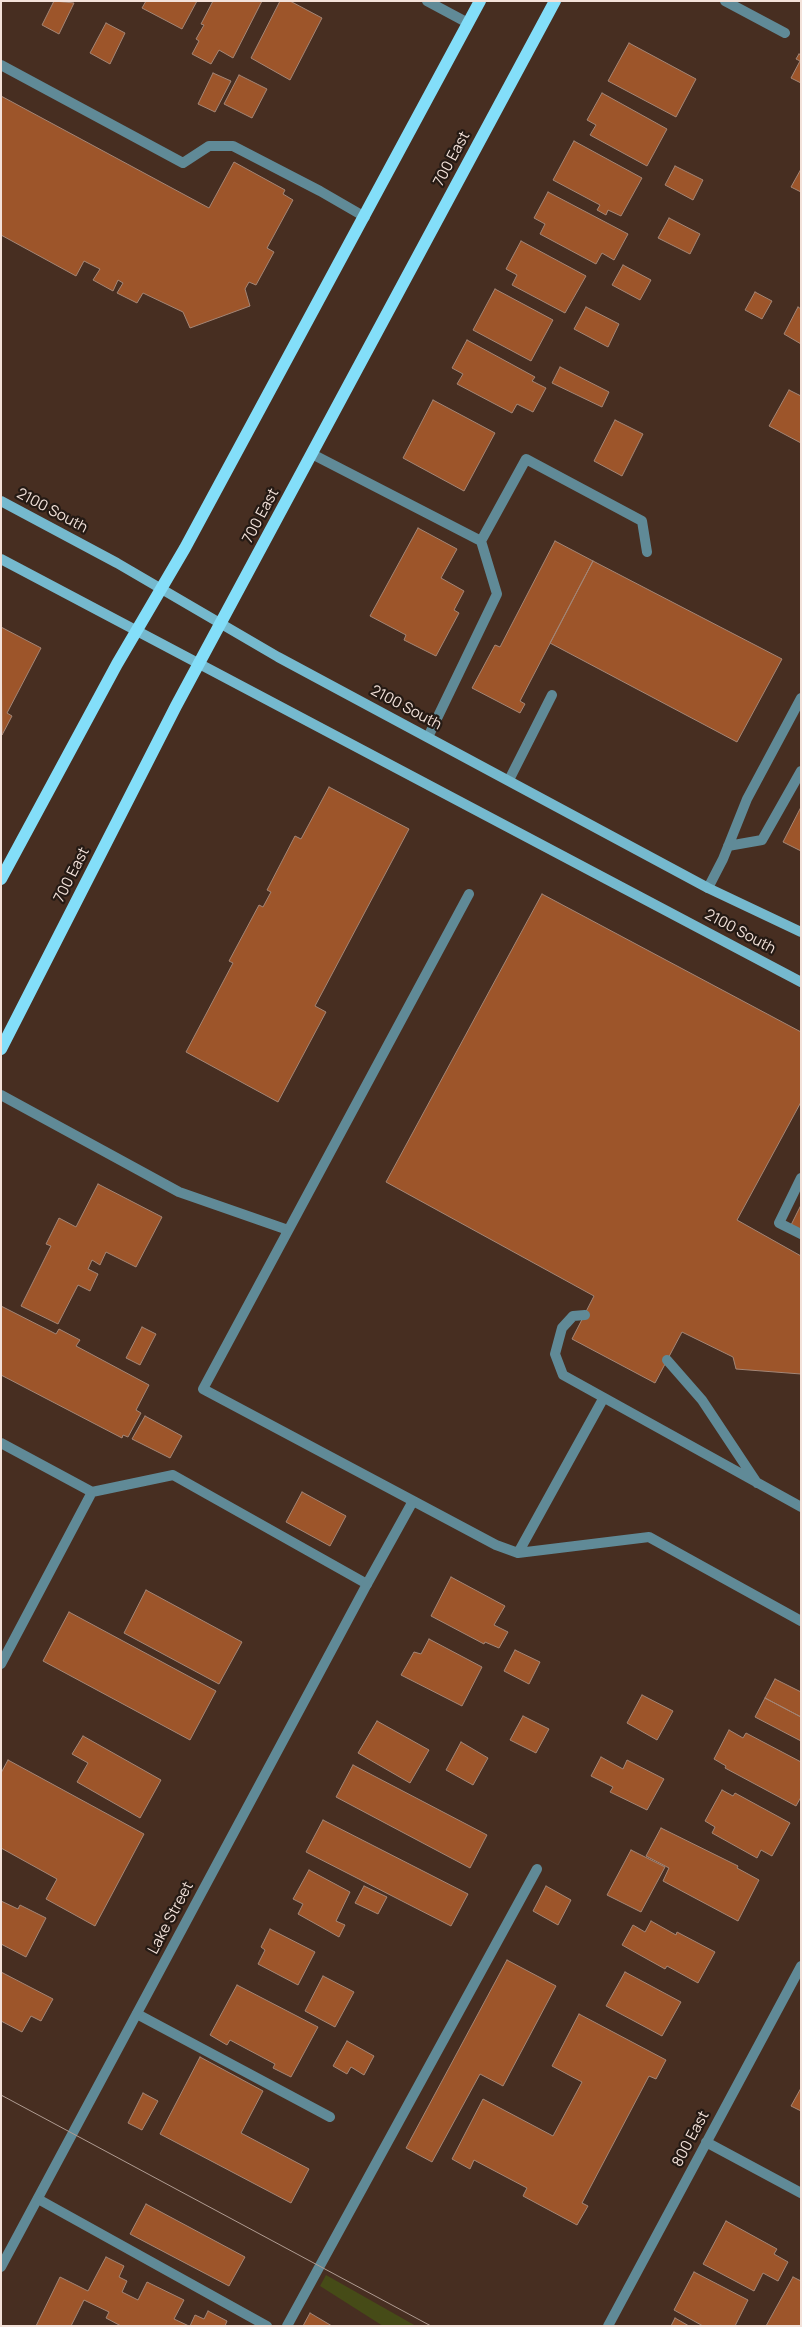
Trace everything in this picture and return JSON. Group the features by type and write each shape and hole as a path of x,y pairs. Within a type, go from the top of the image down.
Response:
{"main road":[{"path":"1,879 136,630 162,589 365,218 480,1"},
{"name":"700 East","path":"1,1050 199,664 555,1"},
{"name":"2100 South","path":"1,501 162,589 278,657 708,888 801,932"},
{"name":"2100 South","path":"1,559 801,982"}],"street":[{"path":"427,1 468,24"},
{"path":"725,1 785,33"},
{"path":"1,66 183,163 210,146 233,146 320,191 365,218"},
{"path":"312,454 481,541"},
{"path":"428,737 497,594 481,541 526,459 642,521 647,552"},
{"path":"509,780 552,695"},
{"path":"708,888 747,799 801,698"},
{"path":"728,846 762,840 801,771"},
{"path":"469,894 203,1389 496,1546 518,1553 649,1537 801,1621"},
{"path":"1,1095 179,1192 288,1230"},
{"path":"801,1178 779,1223 801,1234"},
{"path":"585,1315 573,1316 562,1328 555,1354 563,1375 602,1399 801,1507"},
{"path":"667,1360 702,1400 758,1484"},
{"path":"518,1553 602,1399"},
{"path":"1,1442 92,1492 173,1475 367,1584"},
{"path":"1,1664 92,1492"},
{"name":"Lake Street","path":"1,2267 413,1501"},
{"path":"288,2326 537,1870"},
{"name":"800 East","path":"608,2326 801,1966"},
{"path":"137,2014 330,2117"},
{"path":"706,2142 801,2193"},
{"path":"38,2199 267,2326"}],"green space":[{"path":"326,2275 416,2326 383,2326 320,2286"}],"building":[{"path":"54,1 74,3 59,34 42,25"},
{"path":"146,1 197,1 182,29 142,8"},
{"path":"213,1 262,1 233,58 219,50 211,64 192,54 199,41 196,39 204,25 201,24"},
{"path":"280,1 290,1 322,18 290,80 251,58"},
{"path":"106,23 125,33 110,64 90,53"},
{"path":"629,43 696,79 676,117 608,81"},
{"path":"799,54 801,55 801,83 791,78 800,61 796,59"},
{"path":"213,73 231,81 215,112 198,104"},
{"path":"239,75 267,89 252,118 224,104"},
{"path":"602,93 667,129 647,166 590,135 596,125 587,120"},
{"path":"1,96 209,208 234,162 285,190 283,194 293,200 267,248 274,252 256,285 249,282 245,289 250,306 190,328 183,312 143,293 137,303 117,293 123,283 118,280 113,291 93,280 100,269 84,261 76,276 1,235"},
{"path":"574,141 642,178 621,216 608,210 606,215 597,210 600,205 553,180"},
{"path":"675,166 703,180 693,200 665,185"},
{"path":"801,169 801,192 791,187"},
{"path":"548,192 628,234 614,260 602,253 596,264 540,234 545,224 534,218"},
{"path":"669,218 700,234 690,254 658,238"},
{"path":"521,241 586,276 565,313 512,285 517,275 506,269"},
{"path":"623,265 651,280 640,300 612,285"},
{"path":"495,289 553,320 531,361 473,330"},
{"path":"755,292 772,301 762,319 745,310"},
{"path":"586,307 619,324 608,347 574,329"},
{"path":"798,307 801,309 801,344 784,334"},
{"path":"467,340 535,377 532,381 546,388 533,412 517,404 512,413 457,384 463,374 452,368"},
{"path":"560,367 609,392 602,407 552,383"},
{"path":"789,390 801,396 801,443 769,426"},
{"path":"433,400 495,433 464,491 403,458"},
{"path":"615,420 643,434 622,476 594,461"},
{"path":"418,528 457,549 441,578 464,591 454,610 459,613 436,656 404,640 406,635 370,616"},
{"path":"555,541 593,561 520,701 525,704 520,713 472,688 495,645 500,647"},
{"path":"593,561 782,659 737,742 550,643"},
{"path":"1,627 41,648 7,713 12,716 2,735"},
{"path":"329,787 409,829 315,1006 326,1012 278,1102 186,1052 233,963 229,961 259,905 263,907 271,892 267,890 295,836 301,839"},
{"path":"801,807 801,851 783,842"},
{"path":"542,894 801,1032 801,1102 737,1220 801,1256 801,1374 736,1369 733,1357 682,1332 655,1383 572,1339 594,1296 386,1182"},
{"path":"98,1184 162,1217 136,1267 106,1252 100,1265 92,1260 88,1269 98,1274 90,1291 78,1285 58,1324 21,1306 51,1246 46,1244 59,1218 76,1227"},
{"path":"801,1205 801,1230 791,1225"},
{"path":"1,1306 56,1334 59,1329 80,1340 76,1346 149,1385 136,1410 141,1413 128,1437 123,1435 122,1438 1,1375"},
{"path":"142,1327 156,1334 140,1365 126,1358"},
{"path":"145,1416 182,1436 170,1458 132,1439"},
{"path":"302,1492 346,1516 330,1546 286,1522"},
{"path":"451,1577 505,1606 494,1625 508,1632 499,1648 485,1642 484,1644 431,1616"},
{"path":"146,1590 242,1642 219,1684 124,1633"},
{"path":"69,1612 216,1691 190,1740 43,1661"},
{"path":"429,1639 482,1667 462,1706 401,1675 414,1652 421,1654"},
{"path":"515,1650 540,1662 529,1684 504,1671"},
{"path":"775,1679 801,1692 801,1717 765,1698"},
{"path":"642,1695 673,1711 657,1740 627,1723"},
{"path":"765,1698 801,1717 801,1741 755,1717"},
{"path":"523,1716 549,1729 536,1753 510,1740"},
{"path":"377,1721 429,1750 410,1783 358,1753"},
{"path":"729,1730 743,1738 746,1733 801,1762 801,1797 796,1806 725,1768 726,1766 714,1759"},
{"path":"83,1736 161,1780 140,1818 77,1782 88,1763 72,1754"},
{"path":"461,1742 488,1758 473,1785 446,1770"},
{"path":"601,1757 623,1769 627,1760 664,1779 647,1810 610,1792 613,1787 591,1776"},
{"path":"8,1760 144,1834 95,1926 46,1899 57,1879 1,1848 1,1773"},
{"path":"353,1765 487,1835 470,1868 336,1797"},
{"path":"722,1790 733,1796 735,1793 790,1823 772,1856 761,1850 757,1858 712,1833 715,1827 705,1821"},
{"path":"323,1820 468,1894 451,1926 306,1852"},
{"path":"661,1828 738,1866 737,1868 759,1880 738,1921 663,1881 669,1868 646,1856"},
{"path":"631,1850 665,1867 641,1912 607,1895"},
{"path":"309,1870 350,1892 336,1921 345,1925 339,1937 298,1914 303,1904 293,1899"},
{"path":"364,1886 387,1897 378,1914 355,1903"},
{"path":"546,1886 571,1900 558,1925 533,1911"},
{"path":"1,1901 18,1909 20,1905 46,1918 26,1957 1,1944"},
{"path":"651,1921 676,1935 677,1932 715,1952 698,1983 667,1966 665,1969 622,1945 633,1925 645,1932"},
{"path":"270,1929 315,1952 298,1985 258,1964 265,1950 261,1947"},
{"path":"507,1960 556,1986 503,2086 480,2074 432,2162 406,2148"},
{"path":"1,1972 53,1999 41,2021 31,2016 22,2032 1,2021"},
{"path":"625,1972 681,2002 662,2036 606,2006"},
{"path":"323,1976 354,1992 335,2027 305,2011"},
{"path":"237,1985 318,2027 291,2077 273,2068 275,2064 230,2040 227,2045 210,2035"},
{"path":"579,2014 666,2060 656,2079 649,2076 582,2203 588,2206 577,2225 523,2196 527,2188 474,2160 470,2169 452,2159 483,2099 553,2136 582,2082 552,2066"},
{"path":"347,2041 374,2056 364,2075 351,2067 347,2074 333,2066"},
{"path":"200,2057 263,2091 241,2133 309,2169 291,2203 160,2134"},
{"path":"801,2088 801,2111 791,2106"},
{"path":"143,2093 158,2101 142,2130 128,2123"},
{"path":"146,2204 245,2257 229,2286 130,2234"},
{"path":"726,2221 777,2249 774,2254 788,2262 778,2281 763,2273 754,2291 703,2264"},
{"path":"106,2257 124,2266 119,2277 127,2281 122,2292 138,2300 147,2282 184,2300 174,2319 189,2326 121,2326 106,2318 109,2312 84,2300 71,2326 36,2326 60,2277 88,2291"},
{"path":"694,2272 748,2300 735,2326 703,2326 674,2310"},
{"path":"793,2277 801,2281 801,2326 766,2326"},
{"path":"208,2311 227,2321 225,2326 190,2326 195,2315 204,2319"},
{"path":"310,2313 332,2326 303,2326"},
{"path":"675,2318 689,2326 671,2326"}],"tram line":[{"path":"1,2095 431,2326"}]}
